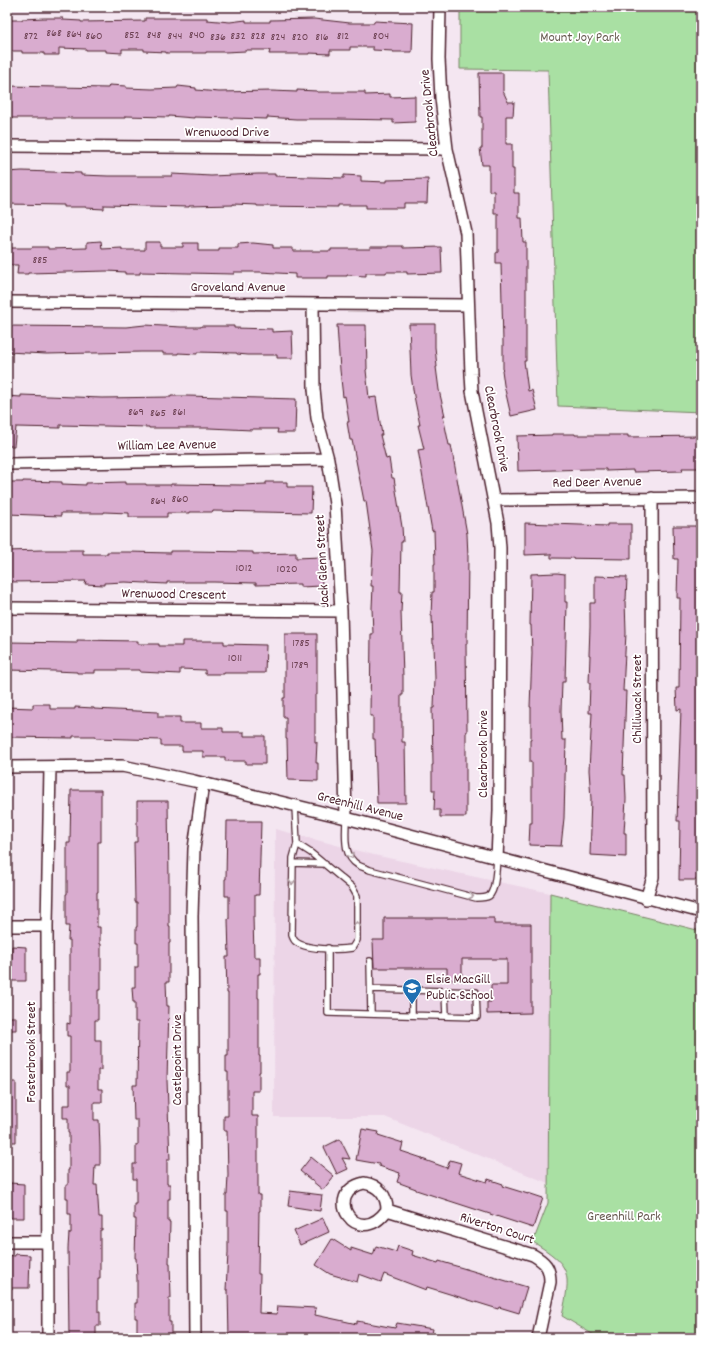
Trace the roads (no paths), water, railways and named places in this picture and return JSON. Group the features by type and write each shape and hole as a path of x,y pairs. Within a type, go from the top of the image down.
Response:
{"street":[{"name":"Clearbrook Drive","path":"440,7 439,59 441,98 447,149 466,233 472,390 494,500 500,548 499,811 497,859"},
{"name":"Wrenwood Drive","path":"7,146 447,149"},
{"name":"Groveland Avenue","path":"7,302 468,305"},
{"name":"Jack Glenn Street","path":"313,304 314,389 318,418 328,459 335,504 341,611 346,818"},
{"name":"William Lee Avenue","path":"7,464 328,459"},
{"name":"Chilliwack Street","path":"646,899 653,878 652,498"},
{"name":"Red Deer Avenue","path":"494,500 701,498"},
{"name":"Wrenwood Crescent","path":"7,608 341,611"},
{"name":"Greenhill Avenue","path":"7,767 122,766 203,783 346,818 646,899 701,912"},
{"name":"Fosterbrook Street","path":"48,1338 47,926 50,767"},
{"name":"Castlepoint Drive","path":"195,1338 192,916 194,849 203,783"},
{"path":"7,926 47,926"},
{"name":"Riverton Court","path":"387,1210 533,1255 542,1260 550,1274 550,1282 538,1338"},
{"path":"7,1242 47,1242"}],"lane":[{"path":"295,806 297,844 292,863 292,935 294,941 302,946 352,948 357,940 356,896 352,887 325,864 297,844"},
{"path":"346,818 345,844 349,857 357,865 370,870 476,898 483,898 489,896 494,889 497,859"},
{"path":"292,863 325,864"},
{"path":"328,948 328,1013 477,1017 476,992 371,989"},
{"path":"370,961 371,1014"},
{"path":"412,990 412,1015"},
{"path":"445,991 446,1016"}],"place":[{"name":"Elsie MacGill Public School","path":"412,1005"}],"park label":[{"name":"Mount Joy Park","path":"580,38"},
{"name":"Greenhill Park","path":"624,1217"}]}
